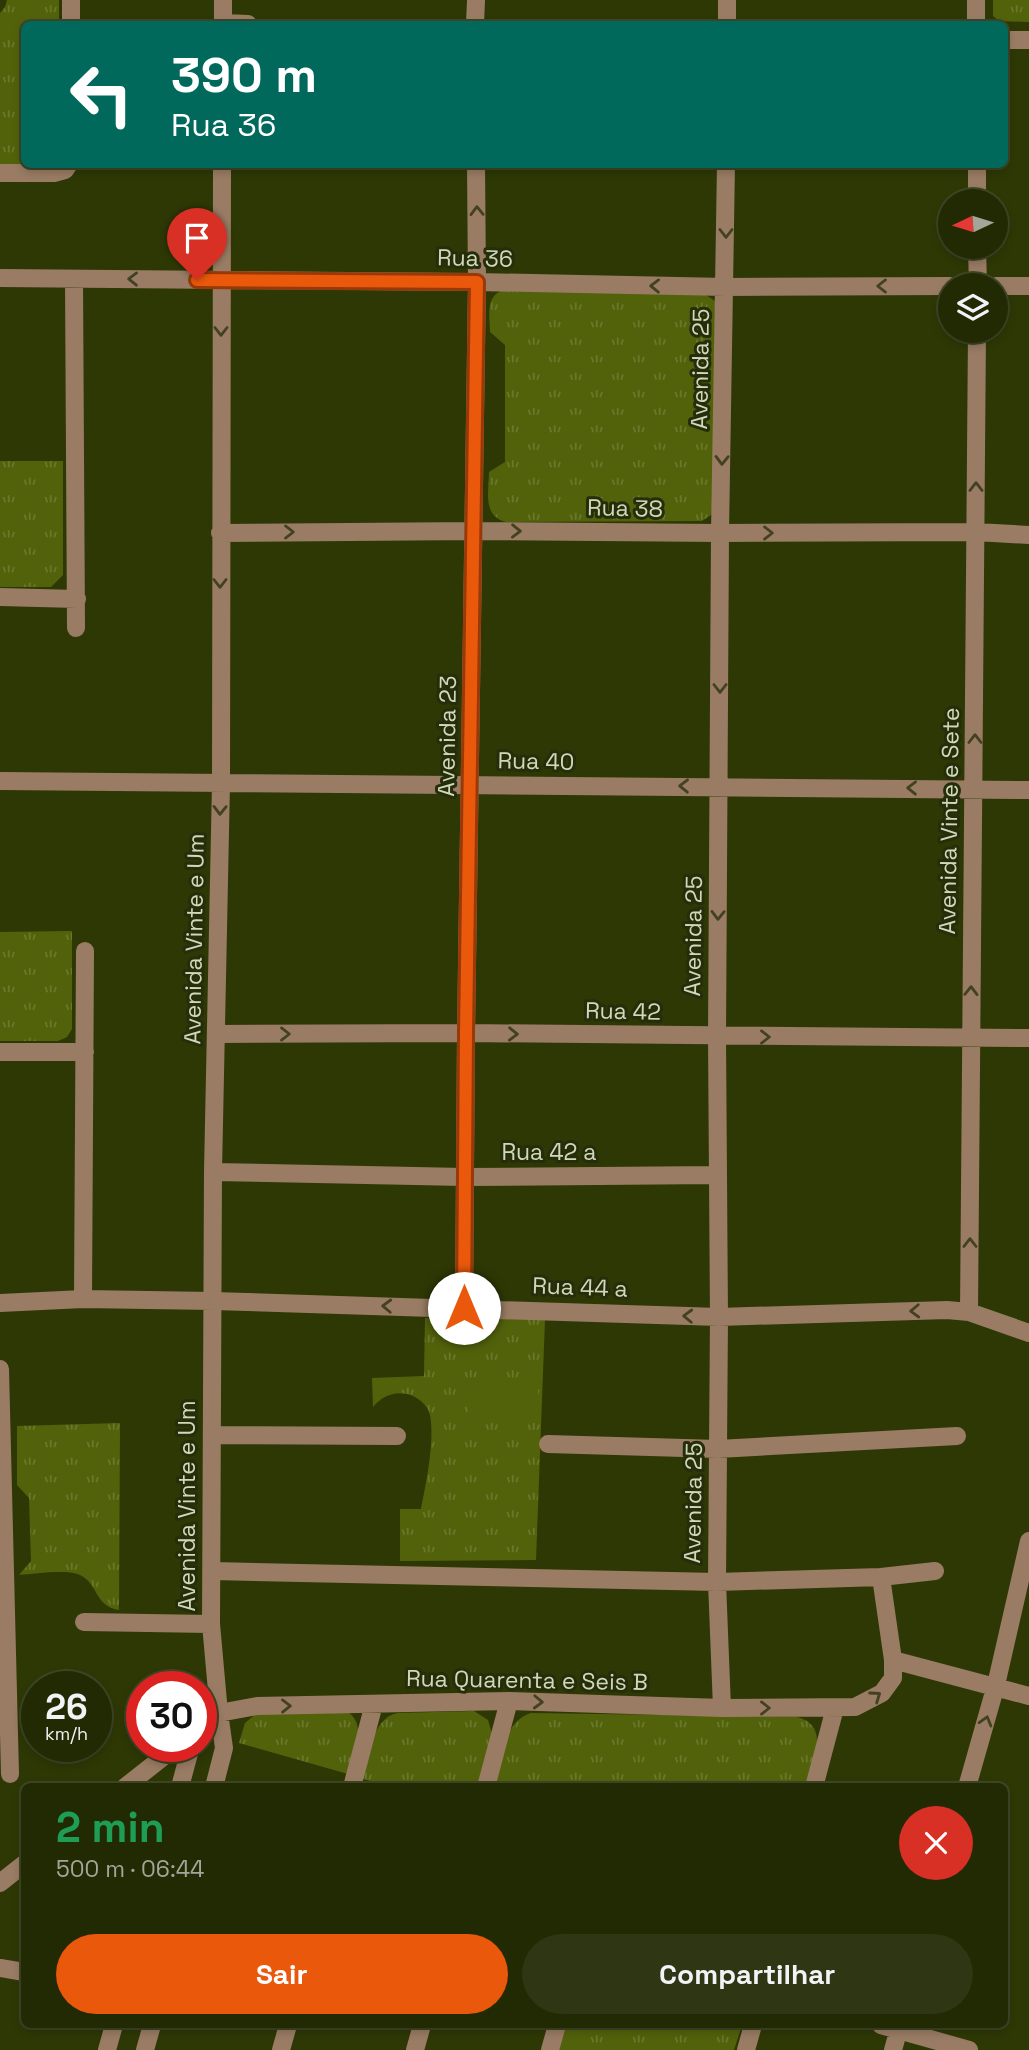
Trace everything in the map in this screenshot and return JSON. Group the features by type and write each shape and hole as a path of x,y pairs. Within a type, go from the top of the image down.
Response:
{"street":[{"path":"71,0 71,21"},
{"path":"222,0 223,21"},
{"path":"475,21 476,0"},
{"path":"727,0 727,21"},
{"path":"976,0 976,21"},
{"path":"1008,40 1029,40"},
{"path":"0,173 54,173 66,168"},
{"name":"Avenida Vinte e Um","path":"215,1783 224,1748 211,1624 214,1172 221,783 222,168"},
{"name":"Avenida 23","path":"464,1308 477,282 476,168"},
{"name":"Avenida 25","path":"722,1708 717,1582 717,1037 720,533 726,168"},
{"path":"977,168 977,189"},
{"name":"Rua 36","path":"0,278 726,287 938,286"},
{"path":"74,279 76,628"},
{"path":"1008,286 1029,286"},
{"name":"Avenida Vinte e Sete","path":"970,1312 977,343"},
{"name":"Rua 38","path":"220,533 474,531 1029,534"},
{"path":"0,597 77,599"},
{"name":"Rua 40","path":"0,780 1029,790"},
{"path":"83,1299 85,951"},
{"name":"Rua 42","path":"217,1034 466,1033 1029,1038"},
{"path":"0,1052 85,1052"},
{"name":"Rua 42 a","path":"214,1172 464,1177 717,1175"},
{"name":"Rua 44 a","path":"0,1303 83,1299 213,1301 719,1317 947,1310 970,1312 1029,1333"},
{"path":"0,1369 10,1774"},
{"path":"212,1435 397,1436"},
{"path":"548,1444 718,1449 957,1436"},
{"path":"968,1783 996,1685 1029,1541"},
{"path":"213,1571 717,1582 881,1577 935,1571"},
{"path":"881,1577 893,1660 996,1685 1029,1696"},
{"path":"84,1622 211,1624"},
{"name":"Rua Quarenta e Seis B","path":"219,1713 257,1706 509,1701 722,1708 855,1707 882,1693 893,1678 893,1660"},
{"path":"487,1783 509,1701"},
{"path":"353,1783 374,1704"},
{"path":"815,1783 835,1708"},
{"path":"130,1783 157,1762"},
{"path":"181,1783 187,1762"},
{"path":"0,1883 21,1866"},
{"path":"0,1968 21,1972"},
{"path":"107,2050 113,2028"},
{"path":"145,2050 151,2028"},
{"path":"281,2050 287,2028"},
{"path":"415,2050 421,2028"},
{"path":"550,2050 556,2028"},
{"path":"747,2050 752,2028"},
{"path":"893,2028 893,2050"},
{"path":"899,2028 969,2050"}],"green space":[{"path":"7,0 59,0 59,21 21,21 21,164 0,164 0,13"},
{"path":"993,0 1029,0 1029,22 999,21 993,16"},
{"path":"501,291 703,293 715,301 714,513 702,521 506,522 493,514 488,495 489,472 505,462 505,345 490,332 489,315 490,303"},
{"path":"0,461 63,461 63,575 51,587 0,587"},
{"path":"72,931 72,1029 67,1037 58,1041 0,1041 0,932"},
{"path":"425,1318 451,1319 461,1331 480,1331 485,1321 492,1318 545,1319 536,1560 400,1561 400,1509 421,1509 431,1449 430,1415 422,1401 407,1394 388,1396 373,1407 372,1378 424,1376"},
{"path":"467,1378 538,1378 538,1423 468,1423"},
{"path":"120,1423 119,1610 105,1604 91,1584 80,1575 59,1572 19,1575 31,1561 29,1498 17,1485 17,1426"},
{"path":"346,1711 353,1717 358,1731 356,1749 348,1774 239,1743 245,1723 257,1713"},
{"path":"474,1711 488,1720 492,1734 479,1783 377,1783 363,1779 377,1730 389,1716 398,1713"},
{"path":"531,1713 797,1717 814,1728 817,1746 808,1783 495,1783 508,1734 521,1718"},
{"path":"563,2028 741,2028 734,2050 557,2050"}],"route":[{"path":"197,280 477,282 464,1308"}]}
